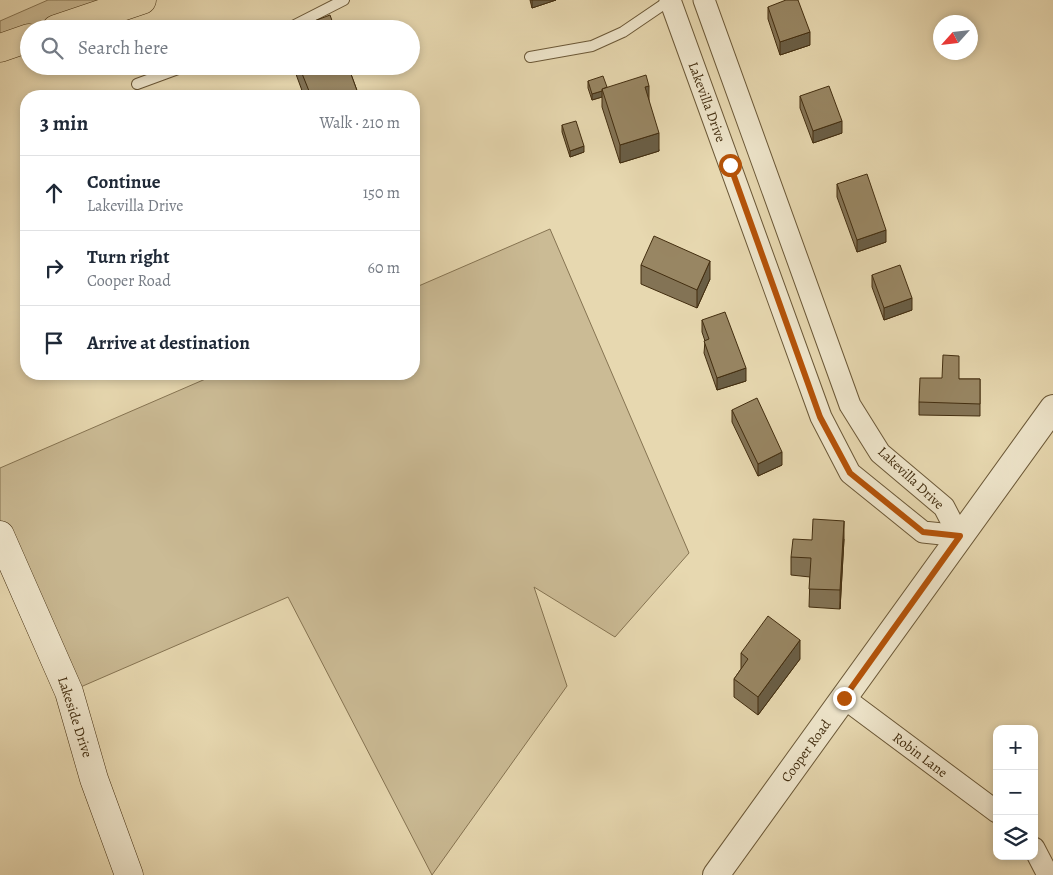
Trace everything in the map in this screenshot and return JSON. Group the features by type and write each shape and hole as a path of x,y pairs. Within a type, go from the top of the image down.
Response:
{"highway":[{"path":"83,20 142,0"},
{"path":"0,48 20,41"}],"main road":[{"name":"Lakeside Drive","path":"0,536 69,692 94,778 129,875"}],"street":[{"name":"Lakevilla Drive","path":"670,0 820,417 850,473 923,532 960,536"},
{"name":"Lakevilla Drive","path":"704,0 850,405 880,453 944,507 960,536"},
{"path":"730,165 761,156"},
{"name":"Cooper Road","path":"716,875 1053,408"},
{"name":"Robin Lane","path":"844,698 993,809"},
{"path":"1038,856 1048,875"}],"lane":[{"path":"305,20 344,0"},
{"path":"530,57 592,46 623,32 670,0"},
{"path":"137,84 162,75"}],"shaded area":[{"path":"48,0 112,0 53,20 20,20 20,31 0,38 0,21"},
{"path":"550,229 689,553 615,637 534,587 567,686 432,875 288,597 69,692 0,535 0,468 203,380 420,380 420,285"}],"building":[{"path":"786,0 798,0 810,32 780,42 768,7"},
{"path":"330,15 332,20 317,20"},
{"path":"303,75 351,75 357,90 309,90"},
{"path":"646,75 649,86 645,87 659,133 620,145 602,89"},
{"path":"603,76 607,87 602,89 602,91 592,94 588,81"},
{"path":"829,86 842,121 813,131 800,96"},
{"path":"576,121 584,146 570,151 562,125"},
{"path":"867,174 886,230 857,240 837,184"},
{"path":"654,236 710,261 697,290 641,265"},
{"path":"900,265 912,298 884,308 872,275"},
{"path":"725,312 746,368 717,378 704,341 709,339 702,320"},
{"path":"943,355 959,356 959,379 980,379 980,404 919,402 920,378 942,378"},
{"path":"757,398 782,452 758,464 732,410"},
{"path":"813,519 844,521 840,590 809,589 811,558 791,557 793,539 812,540"},
{"path":"768,616 800,640 758,697 734,679 748,659 741,653"}],"route":[{"path":"730,165 820,417 850,473 923,532 960,536 844,698"}]}
